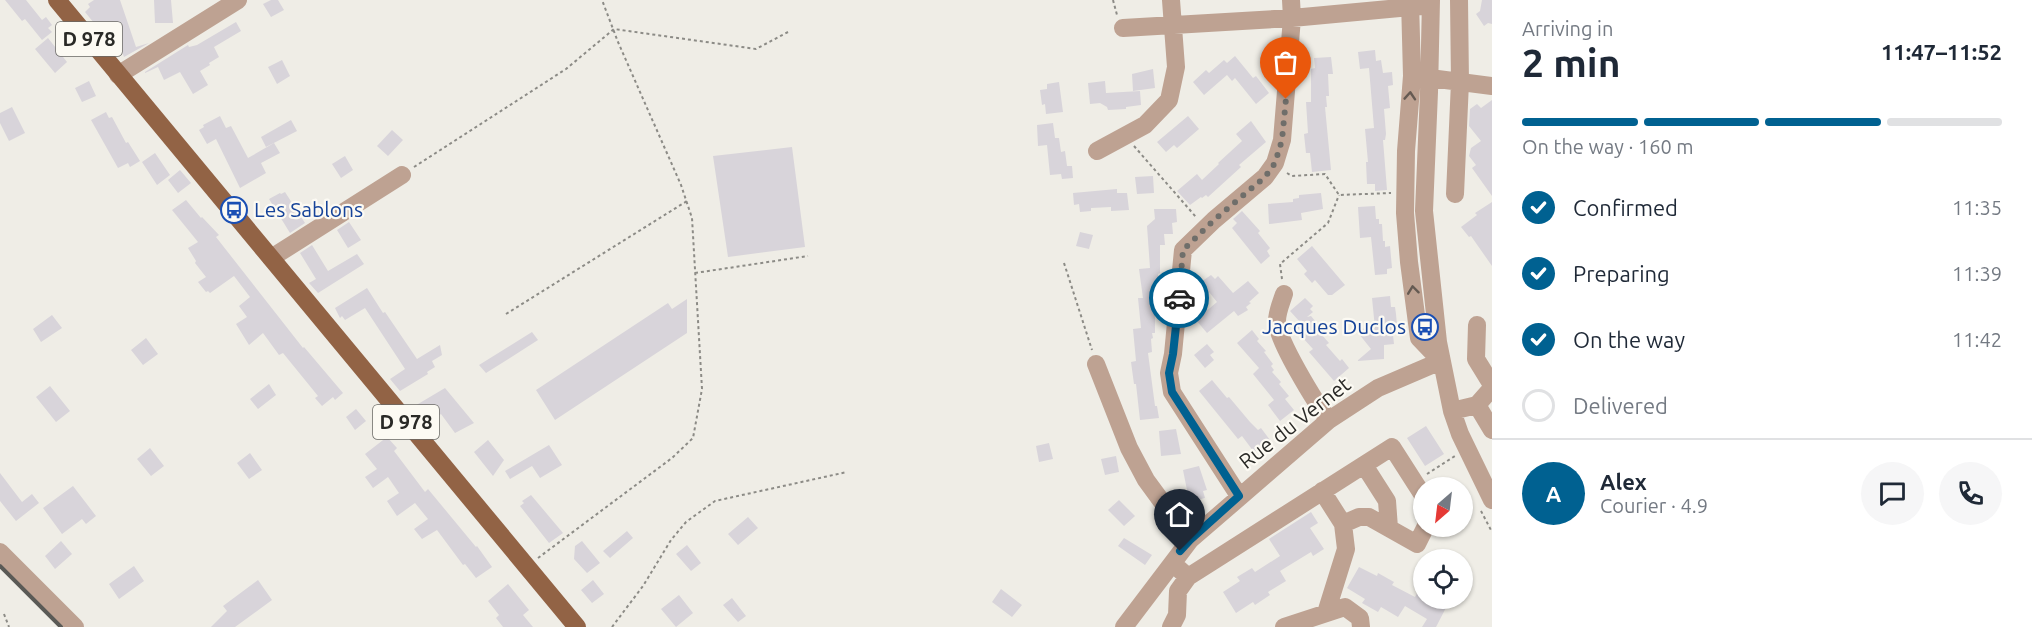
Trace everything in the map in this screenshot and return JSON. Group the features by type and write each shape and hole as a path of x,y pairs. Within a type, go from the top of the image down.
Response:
{"main road":[{"name":"D 978","path":"65,4 118,75 577,627"}],"street":[{"path":"118,75 238,0"},
{"path":"1097,151 1145,125 1169,100 1176,67 1172,0"},
{"path":"1455,194 1460,82 1459,0"},
{"path":"1124,28 1174,26 1292,9 1431,3 1424,211 1441,361 1452,411 1460,434 1492,500"},
{"path":"1411,4 1412,76 1406,151 1409,262 1419,338 1441,361"},
{"path":"1239,496 1172,392 1169,373 1173,354 1183,250 1205,228 1265,177 1275,163 1282,140 1292,9"},
{"path":"1430,78 1492,86"},
{"path":"271,258 402,175"},
{"path":"1284,294 1276,324 1313,399 1329,420"},
{"path":"1452,411 1477,405 1492,386 1476,359 1477,325"},
{"name":"Rue du Vernet","path":"1124,627 1190,540 1329,420 1378,388 1441,361"},
{"path":"1096,364 1137,464 1190,540"},
{"path":"1477,405 1492,430"},
{"path":"1171,627 1177,615 1178,591 1188,577 1392,447 1413,480"},
{"path":"1364,465 1387,501 1389,528"},
{"path":"1322,491 1343,524 1346,549 1326,613"},
{"path":"1343,524 1359,517 1370,517 1418,544 1421,537"},
{"path":"0,552 75,627"},
{"path":"1172,562 1188,577"},
{"path":"1284,627 1345,607 1360,618 1362,627"}],"path":[{"path":"526,567 672,458 693,438 702,389 692,218 681,185 602,0"},
{"path":"426,160 566,69 614,29 756,49 788,32"},
{"path":"1125,136 1205,228"},
{"path":"1275,163 1292,176 1325,174 1339,195"},
{"path":"1339,195 1406,192"},
{"path":"1284,294 1280,264 1328,223 1339,195"},
{"path":"506,314 687,201"},
{"path":"696,273 808,256"},
{"path":"1064,263 1096,364"},
{"path":"1433,477 1459,453"},
{"path":"612,627 644,586 671,540 686,522 715,501 847,472"},
{"path":"4,614 9,627"}],"building":[{"path":"5,0 26,0 42,20 46,17 52,25 48,28 52,32 42,40"},
{"path":"94,0 120,0 136,47 149,43 124,57 113,28 102,33 85,12 90,7 88,4"},
{"path":"154,0 171,0 173,23 155,23"},
{"path":"271,0 278,0 284,10 271,17 263,4"},
{"path":"1482,0 1492,0 1492,24 1488,23 1484,26 1476,14 1480,11"},
{"path":"236,22 241,31 214,47 219,57 200,71 208,85 193,94 180,72 164,80 158,67 145,73 188,45 189,47 197,45"},
{"path":"48,38 67,62 55,73 35,49"},
{"path":"1375,50 1376,61 1381,60 1383,73 1392,72 1393,85 1388,86 1390,108 1384,109 1386,134 1383,140 1387,190 1375,191 1375,184 1367,184 1365,129 1374,128 1369,68 1360,69 1358,52"},
{"path":"1235,56 1253,78 1256,76 1269,93 1256,104 1235,78 1232,81 1227,75 1204,95 1193,82 1206,70 1209,73 1224,60 1227,63"},
{"path":"1331,57 1333,74 1328,74 1329,96 1326,96 1327,107 1325,107 1331,170 1312,172 1310,153 1306,153 1304,134 1308,133 1306,102 1311,102 1311,69 1315,68 1314,58"},
{"path":"282,60 290,76 277,84 268,67"},
{"path":"1153,69 1155,88 1133,91 1132,74"},
{"path":"89,81 96,96 82,102 75,88"},
{"path":"1105,81 1106,93 1140,91 1141,105 1108,110 1100,103 1090,104 1088,83"},
{"path":"1059,82 1063,112 1046,114 1040,90 1047,89 1047,84"},
{"path":"1492,100 1492,196 1472,168 1476,165 1469,156 1471,148 1481,141 1469,126 1470,109 1477,104 1481,108"},
{"path":"12,107 25,133 9,141 0,123 0,113"},
{"path":"106,112 109,118 112,117 126,143 128,142 140,161 130,167 128,163 118,168 91,120"},
{"path":"220,116 226,128 231,126 248,158 274,143 280,153 261,163 266,173 240,188 216,139 207,144 199,130 204,127 203,125"},
{"path":"1188,116 1199,129 1177,148 1174,145 1166,152 1157,142"},
{"path":"291,120 297,131 266,147 261,137"},
{"path":"1251,121 1266,142 1239,165 1241,167 1208,197 1206,195 1201,197 1190,205 1177,191 1197,174 1202,180 1219,164 1242,141 1236,134"},
{"path":"1053,123 1055,138 1059,138 1061,152 1065,151 1067,166 1072,166 1073,178 1062,179 1061,174 1050,175 1047,145 1038,146 1037,125"},
{"path":"392,130 403,140 388,156 377,146"},
{"path":"792,147 805,247 728,257 713,156"},
{"path":"155,153 170,175 157,185 142,162"},
{"path":"345,156 353,170 341,178 332,164"},
{"path":"180,170 191,183 178,193 168,180"},
{"path":"1153,176 1154,193 1137,194 1135,177"},
{"path":"1117,189 1117,193 1127,193 1129,210 1111,211 1111,207 1091,208 1091,211 1080,212 1079,204 1074,205 1073,193"},
{"path":"285,192 305,223 290,233 269,199"},
{"path":"1321,193 1323,209 1301,213 1302,220 1269,224 1268,204 1293,202 1293,199 1299,198 1299,195"},
{"path":"186,200 219,235 216,237 303,348 343,393 335,400 333,397 322,406 315,398 318,396 283,353 279,355 263,333 249,345 236,324 247,317 239,306 250,297 234,276 210,293 206,292 198,282 206,277 195,263 188,248 198,242 172,210"},
{"path":"1492,202 1492,266 1471,236 1469,237 1461,227 1477,215 1475,213"},
{"path":"1375,206 1376,219 1379,219 1379,224 1382,224 1385,247 1390,246 1392,268 1387,269 1387,274 1375,275 1371,237 1360,238 1358,207"},
{"path":"1154,209 1176,209 1177,222 1172,223 1173,234 1164,234 1165,245 1160,245 1160,273 1158,274 1160,303 1155,303 1155,333 1152,333 1153,338 1151,339 1152,352 1148,353 1155,406 1157,406 1159,418 1140,420 1131,362 1136,361 1133,329 1141,328 1138,298 1143,298 1139,269 1150,268 1147,226 1155,219"},
{"path":"1242,211 1260,231 1258,233 1270,248 1267,251 1270,256 1261,264 1232,228 1237,223 1233,219"},
{"path":"349,222 361,240 348,248 337,230"},
{"path":"1080,232 1093,235 1089,249 1076,246"},
{"path":"312,245 328,271 357,254 364,264 318,293 309,283 316,279 300,253"},
{"path":"1312,246 1345,285 1332,295 1328,295 1315,280 1312,283 1304,274 1307,271 1297,259"},
{"path":"1211,275 1215,279 1218,276 1233,293 1248,281 1259,293 1249,302 1251,303 1246,307 1248,310 1238,316 1234,311 1207,333 1196,320 1217,302 1201,282"},
{"path":"367,288 417,359 440,345 442,355 432,361 435,367 427,372 428,374 400,391 390,379 405,369 365,308 345,320 342,316 340,318 335,308"},
{"path":"1390,296 1391,307 1395,307 1397,325 1392,326 1394,344 1384,345 1384,359 1357,361 1371,349 1355,329 1375,328 1372,298"},
{"path":"1305,298 1313,306 1310,309 1313,312 1307,317 1311,316 1325,333 1322,335 1329,343 1326,345 1349,368 1334,381 1309,352 1313,349 1302,337 1304,335 1296,326 1300,322 1290,311"},
{"path":"687,299 687,333 555,420 536,390 668,303 672,309"},
{"path":"52,315 62,328 41,342 33,329"},
{"path":"1252,330 1273,364 1272,372 1289,396 1285,399 1294,410 1280,421 1268,405 1274,400 1253,374 1259,368 1237,343"},
{"path":"532,332 538,340 486,373 479,365"},
{"path":"146,338 158,354 143,365 131,350"},
{"path":"1207,344 1214,352 1210,355 1214,360 1205,368 1194,355"},
{"path":"1212,380 1258,430 1261,428 1270,440 1254,452 1242,436 1238,439 1199,391"},
{"path":"269,384 276,395 258,409 250,399"},
{"path":"50,386 70,411 56,422 36,397"},
{"path":"445,388 474,423 455,433 441,414 427,424 413,407"},
{"path":"356,409 366,421 355,430 346,417"},
{"path":"1426,426 1444,454 1425,466 1407,438"},
{"path":"1176,429 1181,454 1161,456 1159,431"},
{"path":"387,437 397,448 394,451 425,492 428,489 492,567 476,578 465,564 463,565 437,530 422,539 414,529 428,519 415,503 397,516 387,501 399,493 388,477 373,488 365,477 377,469 365,454"},
{"path":"488,440 504,460 493,476 474,452"},
{"path":"1049,443 1053,459 1039,462 1036,446"},
{"path":"549,445 562,465 540,478 532,466 510,479 505,471"},
{"path":"150,448 164,466 151,476 137,459"},
{"path":"250,453 262,470 249,479 237,463"},
{"path":"1116,456 1119,472 1105,475 1101,459"},
{"path":"1199,466 1207,490 1203,491 1205,498 1192,501 1190,494 1188,495 1183,470"},
{"path":"0,473 22,502 32,494 39,503 16,521 0,501"},
{"path":"73,486 96,516 86,524 82,519 62,534 43,508"},
{"path":"531,495 563,533 549,543 520,506 524,503 522,501"},
{"path":"1119,500 1135,516 1124,526 1108,510"},
{"path":"1311,512 1318,523 1310,528 1324,549 1313,556 1311,552 1280,571 1286,581 1268,592 1270,595 1255,605 1253,602 1236,613 1223,592 1240,581 1237,577 1252,568 1255,572 1280,556 1269,539"},
{"path":"748,517 758,528 738,545 728,534"},
{"path":"627,531 633,538 610,558 603,551"},
{"path":"1124,538 1152,555 1145,565 1118,546"},
{"path":"61,541 72,554 55,569 45,556"},
{"path":"582,541 600,563 587,573 574,559 575,546"},
{"path":"687,545 701,563 691,571 676,554"},
{"path":"134,566 144,581 119,599 109,584"},
{"path":"1359,567 1377,576 1378,573 1394,582 1392,585 1413,596 1413,609 1445,609 1436,627 1422,627 1427,619 1405,606 1398,617 1381,607 1378,612 1362,603 1365,599 1347,588"},
{"path":"258,580 272,600 235,627 211,627 227,611 223,606"},
{"path":"593,580 604,594 592,603 581,590"},
{"path":"508,584 529,610 523,615 533,627 503,627 496,618 499,615 488,601"},
{"path":"1001,589 1022,605 1012,617 992,602"},
{"path":"679,595 693,613 676,627 661,609"},
{"path":"732,598 746,616 738,622 723,605"}],"railway":[{"path":"0,566 61,627"}],"way so far":[{"path":"1179,298 1183,250 1265,177 1275,163 1282,140 1286,99"}],"place":[{"name":"Les Sablons","path":"234,210"},
{"name":"Jacques Duclos","path":"1425,327"}],"route":[{"path":"1179,298 1169,373 1172,392 1239,496 1180,551"}]}
